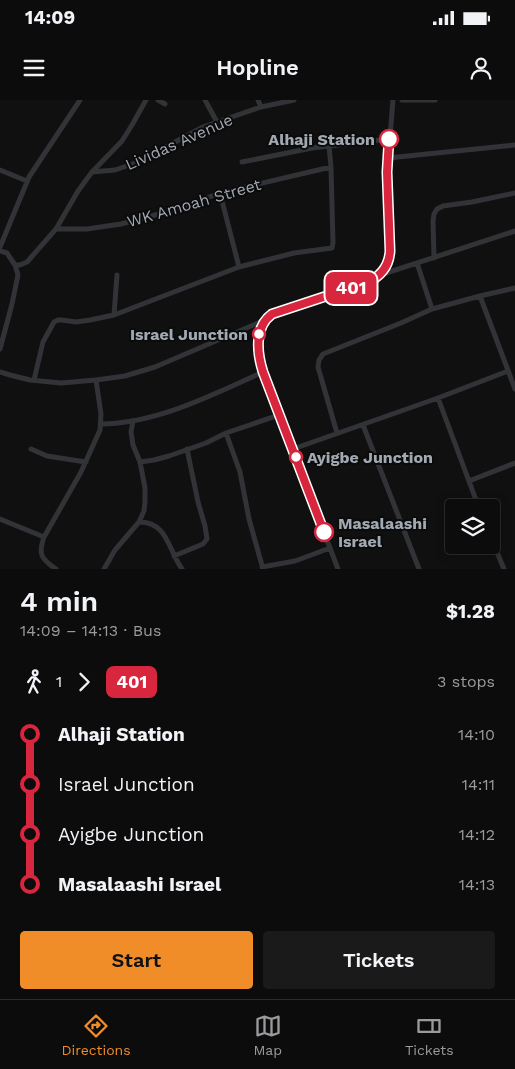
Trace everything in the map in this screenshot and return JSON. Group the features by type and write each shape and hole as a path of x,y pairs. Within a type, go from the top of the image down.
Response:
{"street":[{"path":"0,349 18,275 15,265 7,253 0,249 27,181 80,100"},
{"path":"15,265 27,262 56,230 78,191 92,172 122,140 146,100"},
{"path":"158,100 165,104"},
{"path":"205,100 217,122"},
{"path":"258,100 261,107"},
{"name":"Lividas Avenue","path":"92,172 115,170 138,162 203,127 261,107 294,100"},
{"path":"378,276 387,266 390,259 388,158 393,100"},
{"path":"402,100 435,100"},
{"path":"242,162 295,150 389,139"},
{"path":"388,158 515,145"},
{"path":"34,380 43,342 54,322 58,320 76,322 114,315 239,267 294,253 332,248 329,146"},
{"name":"WK Amoah Street","path":"56,230 87,229 121,224 174,210 220,193 330,167"},
{"path":"0,170 27,181"},
{"path":"220,193 239,267"},
{"path":"434,258 433,221 437,209 443,206 515,193"},
{"path":"0,372 34,380 62,383 125,376 154,367 265,320 272,314 366,283 378,276 515,231"},
{"path":"417,263 432,309"},
{"path":"114,315 117,275"},
{"path":"337,434 318,367 319,360 323,354 432,309 515,288"},
{"path":"480,296 515,389"},
{"path":"265,320 260,330 258,355 338,569"},
{"path":"292,449 438,398 508,371"},
{"path":"101,424 118,424 133,421 185,405 263,372"},
{"path":"56,569 44,560 40,550 44,537 86,462 97,437 101,424 96,380"},
{"path":"438,398 476,499"},
{"path":"140,462 161,458 279,415"},
{"path":"104,569 115,550 139,522 146,502 140,462 133,445 131,432 133,421"},
{"path":"363,425 419,569"},
{"path":"226,433 240,472 249,519 262,568 295,560 330,548"},
{"path":"31,449 47,456 86,462"},
{"path":"174,556 203,544 207,539 187,449"},
{"path":"469,481 515,462"},
{"path":"0,519 44,537"},
{"path":"139,522 151,524 166,536 174,556 182,569"},
{"path":"498,554 504,569"}],"bus line":[{"name":"401","path":"324,532 260,363 258,355 260,330 268,316 366,283 378,276 387,266 390,259 387,172 389,139"}],"place":[{"name":"Alhaji Station","path":"389,139"},
{"name":"Israel Junction","path":"259,334"},
{"name":"Ayigbe Junction","path":"296,457"},
{"name":"Masalaashi Israel","path":"324,532"}]}
